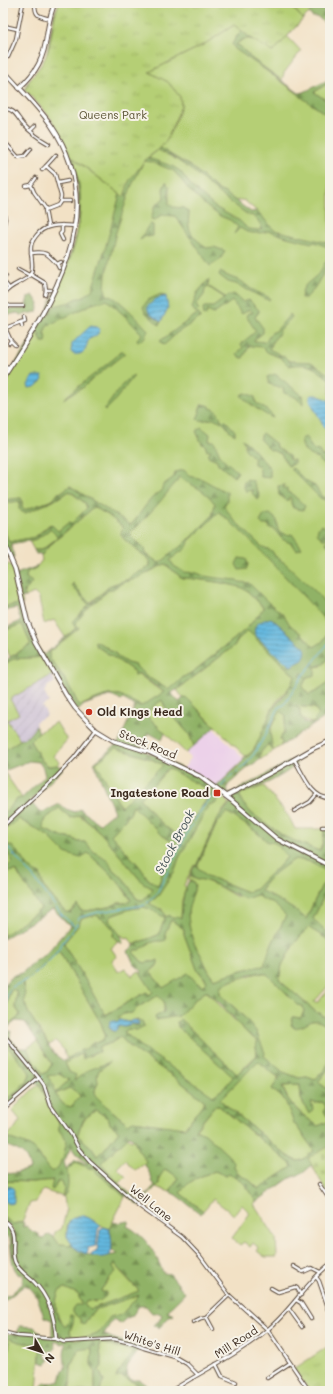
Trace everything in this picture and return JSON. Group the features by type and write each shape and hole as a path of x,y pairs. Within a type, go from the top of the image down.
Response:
{"street":[{"path":"8,57 16,38 23,3"},
{"path":"35,3 35,10 38,15 40,17 50,19"},
{"path":"19,88 33,74 41,60 55,3"},
{"path":"3,24 17,29"},
{"path":"3,70 40,110 51,125 66,153 75,189 76,226 69,255 57,286 31,334 3,378"},
{"path":"3,110 8,109 12,111 23,125 37,137 49,144"},
{"path":"30,130 35,126"},
{"path":"3,140 11,148 14,154 20,157 25,156 31,149"},
{"path":"11,148 15,146"},
{"path":"42,170 56,155"},
{"path":"46,166 55,174 61,194 60,201 55,206 46,209"},
{"path":"26,186 31,185 36,178"},
{"path":"58,183 68,181"},
{"path":"31,185 46,209 45,212 48,226"},
{"path":"60,201 70,201"},
{"path":"3,209 5,220 3,228"},
{"path":"62,225 62,232 60,234 63,240"},
{"path":"3,295 8,288 26,279 30,275 32,266 31,248 33,240 40,231 48,226 76,226"},
{"path":"31,253 46,253 59,268"},
{"path":"57,264 61,262"},
{"path":"18,269 43,282 46,286 44,295"},
{"path":"6,276 3,280 8,288"},
{"path":"6,304 10,306 23,306"},
{"path":"22,326 22,322 25,321 24,317"},
{"path":"15,345 10,342 4,329 22,322"},
{"path":"3,365 9,369"},
{"name":"Stock Road","path":"3,540 16,574 27,620 36,642 75,709 96,730 114,741 149,752 199,776 226,796 277,839 330,866"},
{"path":"3,826 56,777 74,758 96,730"},
{"path":"226,796 274,772 314,748 330,741"},
{"path":"294,759 305,780 316,795 324,798 330,798"},
{"path":"294,811 310,802 316,795"},
{"path":"322,827 330,827"},
{"name":"Well Lane","path":"3,1034 44,1085 51,1106 71,1134 79,1149 90,1162 139,1206 182,1238 200,1256 229,1295 268,1330 308,1390 316,1391"},
{"path":"3,1110 39,1078"},
{"path":"319,1184 330,1200"},
{"path":"3,1220 8,1223 13,1230 15,1262 21,1271 35,1283 47,1301 53,1317 56,1339"},
{"name":"Mill Road","path":"171,1391 197,1374 248,1345 268,1330 289,1309 320,1272 330,1264"},
{"path":"293,1266 303,1272 312,1268 320,1272"},
{"path":"316,1277 319,1281 330,1313"},
{"path":"271,1288 278,1292 292,1287 305,1290"},
{"path":"297,1288 301,1295"},
{"path":"193,1322 206,1317 229,1295"},
{"path":"296,1300 301,1303 311,1319"},
{"path":"289,1309 302,1327"},
{"path":"206,1317 213,1329"},
{"name":"White's Hill","path":"3,1332 18,1336 56,1339 64,1342 114,1339 175,1357 188,1364 197,1374"},
{"path":"267,1378 290,1363"},
{"path":"216,1364 222,1376 236,1382"}],"shaded area":[{"path":"52,675 55,682 48,686 44,692 49,702 42,706 47,715 35,722 36,726 29,736 20,740 7,720 19,714 10,699"},
{"path":"213,728 244,759 216,787 183,769 191,758 186,753"}],"green space":[{"name":"Queens Park","path":"59,3 288,3 303,19 273,52 250,39 245,39 236,45 240,46 251,58 299,93 330,79 330,82 314,92 330,103 330,117 235,49 232,44 242,31 234,25 203,45 149,72 168,82 180,97 181,106 167,140 160,148 193,168 218,190 225,193 251,212 257,211 274,230 329,243 330,239 330,248 315,242 312,243 269,231 253,233 247,232 240,228 234,234 238,227 230,220 220,216 206,206 190,191 174,171 152,162 144,161 131,187 116,232 106,275 105,289 107,295 123,305 148,330 145,337 138,342 137,339 142,334 107,300 92,304 47,326 44,333 47,338 46,342 42,342 38,333 36,334 3,386 3,382 27,346 43,317 49,315 51,311 48,307 71,255 49,306 52,310 54,306 71,302 77,298 82,298 92,290 120,194 73,158 80,191 79,222 75,242 78,226 79,193 72,161 59,131 50,117 25,90 27,83 31,80 46,58 54,14","holes":["158,150 174,158 194,172 217,192 248,215 251,215 257,219 262,229 248,229 240,221 215,207 193,188 180,171 172,166 148,158"]},
{"name":"Queens Park","path":"59,3 288,3 303,19 273,52 255,41 234,25 203,45 149,72 168,82 180,97 181,106 167,140 159,149 146,159 129,181 124,197 71,156 50,117 25,90 48,52 56,10"},
{"path":"288,3 319,3 303,19"},
{"path":"319,3 330,3 330,29 318,17 312,17 309,13"},
{"path":"234,24 242,31 237,36 233,44 246,57 251,59 330,117 330,676 329,680 324,686 309,695 302,687 307,677 314,675 315,667 322,666 247,586 183,573 171,565 158,563 144,552 131,536 130,531 134,529 70,486 60,493 59,492 53,500 24,510 22,508 21,498 3,500 3,382 27,346 43,316 49,312 48,307 65,269 71,251 76,233 79,197 71,156 124,197 137,170 159,149 195,171 218,191 269,227 260,214 244,200 234,201 225,193 218,190 193,168 160,148 178,116 181,103 178,96 148,72 203,45"},
{"path":"287,36 301,51 284,73 282,80 251,58 240,46 236,45 245,39 250,39 259,42 273,51"},
{"path":"330,82 330,103 314,92"},
{"path":"166,182 169,187 169,204 173,207 184,208 189,213 191,233 206,248 214,247 225,251 220,260 210,266 175,216 161,215 155,220 151,219 155,206 164,198 163,189"},
{"path":"150,224 153,225 153,236 146,236 140,240 147,228"},
{"path":"328,260 330,264 313,290 306,298 301,298 305,286 319,273"},
{"path":"220,272 241,281 251,289 270,298 269,300 236,284 228,282 219,275"},
{"path":"209,279 208,286 225,297 234,294 243,302 249,300 259,310 255,317 263,328 263,333 254,341 265,342 271,333 276,331 290,314 292,317 280,330 269,349 285,357 289,361 311,362 330,375 330,380 320,372 306,365 289,366 281,358 267,352 262,347 250,345 243,358 239,357 237,354 243,347 241,345 242,343 256,331 246,316 248,313 253,313 250,309 242,314 232,301 214,314 207,311 206,315 204,316 204,307 213,307 225,298 207,286 204,295 196,305 199,310 196,313 192,308 197,293"},
{"path":"161,294 165,296 156,299 152,316 161,322 159,325 145,312 143,307 148,300"},
{"path":"33,295 39,304 37,312 21,315 18,313 6,315 4,311 6,309 25,309 28,297"},
{"path":"199,314 200,318 175,334 164,345 160,341"},
{"path":"123,351 125,353 84,387 63,399 118,354"},
{"path":"275,374 302,395 303,404 295,397 284,393 283,388 269,384 267,377"},
{"path":"133,375 134,376 105,411 104,410 122,385"},
{"path":"246,393 255,397 256,403 268,411 273,418 256,408 241,395"},
{"path":"202,404 210,406 210,408 216,411 221,420 226,421 235,431 235,435 218,420 197,419"},
{"path":"201,427 210,434 209,441 214,441 221,457 238,472 234,477 218,464 217,460 208,456 211,450 207,451 196,431"},
{"path":"262,433 276,444 275,446 289,456 290,460 294,460 294,464 288,466 281,454 269,449 260,440"},
{"path":"306,437 314,450 319,451 322,456 330,456 330,464 328,463 327,466 320,462 318,458 311,456 306,452 301,439"},
{"path":"242,439 270,468 270,478 261,477 259,466 254,464 254,458 245,449 245,444"},
{"path":"293,468 307,482 315,486 322,497 330,498 330,502 320,498 291,469"},
{"path":"184,470 190,476 202,479 224,491 227,491 227,501 224,506 234,520 261,546 272,551 275,556 286,564 316,592 330,609 330,627 264,554 219,512 189,541 186,548 170,560 174,566 184,572 249,583 269,603 284,615 290,625 303,635 314,647 322,642 330,630 330,656 324,664 315,667 315,675 307,677 302,687 309,695 324,686 329,680 330,676 330,696 328,701 330,714 281,746 282,741 280,740 284,734 286,716 281,711 272,726 270,733 273,750 268,744 261,752 259,758 261,759 250,766 229,784 227,787 228,793 224,795 222,793 215,804 209,805 179,858 174,872 158,896 149,903 162,910 165,914 164,916 167,917 169,915 174,919 176,916 181,919 185,891 188,882 192,881 195,885 188,912 191,932 195,945 214,979 245,969 264,966 270,948 286,916 272,902 256,895 246,899 208,881 197,880 190,875 195,865 196,866 218,818 232,801 226,796 294,759 297,764 284,774 270,782 240,794 240,797 242,803 251,813 285,837 319,851 323,844 324,829 330,830 330,848 327,852 330,857 330,873 308,861 295,859 271,877 260,890 290,907 306,919 322,885 330,878 330,884 313,919 327,932 330,932 330,941 308,927 294,944 282,965 279,980 317,1013 320,1013 330,1022 330,1028 323,1023 314,1020 300,1027 294,1028 291,1025 293,1017 301,1018 304,1011 303,1006 298,1005 267,974 250,974 231,981 220,987 220,994 248,1021 256,1031 265,1053 264,1056 283,1072 299,1078 307,1077 315,1080 326,1068 330,1054 330,1067 318,1082 330,1091 330,1118 323,1112 326,1107 323,1102 311,1102 313,1109 309,1114 301,1099 300,1085 282,1086 288,1099 301,1114 318,1126 330,1121 330,1147 303,1173 290,1178 256,1202 246,1185 229,1174 226,1176 215,1171 195,1179 187,1184 180,1193 203,1211 201,1214 170,1192 178,1178 165,1169 159,1178 159,1183 139,1206 126,1195 125,1197 94,1170 75,1162 67,1171 68,1188 63,1197 64,1186 61,1180 57,1182 53,1190 51,1189 53,1180 3,1182 3,1174 15,1173 30,1169 27,1159 22,1153 5,1145 3,1146 3,1136 30,1146 52,1172 61,1163 64,1154 67,1141 59,1130 59,1123 48,1104 40,1084 34,1083 3,1109 3,1102 17,1092 23,1084 27,1083 30,1074 4,1039 3,1028 18,1018 20,1014 15,1007 17,993 13,989 9,994 7,1005 3,1011 3,989 6,982 14,975 22,973 35,961 45,955 70,926 53,909 3,939 3,936 41,909 16,870 3,874 3,868 7,867 13,862 3,847 3,838 9,846 12,846 30,868 40,874 43,886 65,912 71,913 77,905 80,910 86,911 109,907 118,903 127,903 131,900 117,880 88,853 80,858 65,853 48,836 19,819 3,831 3,814 17,799 22,798 45,776 43,768 39,762 29,761 4,771 3,751 28,736 36,726 39,732 30,741 42,761 49,766 58,765 64,768 30,801 39,812 43,812 60,804 66,809 75,812 80,809 99,824 114,812 94,763 119,742 135,706 123,699 120,700 109,696 84,705 79,710 75,708 45,657 13,659 3,665 3,662 31,644 22,624 3,631 3,629 21,621 17,608 3,611 3,607 20,604 34,643 44,655 76,628 72,622 89,605 72,586 73,583 90,604 111,585 129,579 133,575 150,567 150,561 124,539 121,534 123,527 108,515 94,507 49,546 41,556 40,554 36,554 34,550 42,550 58,537 50,529 37,539 11,544 14,557 9,558 3,541 3,528 9,542 35,537 51,524 58,531 69,522 72,523 87,508 85,503 70,491 53,501 25,513 19,509 20,501 3,503 3,500 21,498 22,508 24,510 53,500 59,492 60,493 70,486 131,525 148,502 161,491 163,485 174,477 175,472","holes":["178,477 203,491 215,504 212,516 182,546 159,563 144,553 145,550 131,536 130,531 135,529 158,504 177,481","165,564 182,578 224,583 244,589 264,608 246,629 233,640 194,671 167,689 146,676 135,665 127,663 103,645 95,641 95,645 135,672 135,677 138,673 164,692 142,706 117,695 107,695 83,705 78,704 65,680 49,658 49,652 79,628 75,623 90,606 110,589 113,589 120,584 135,579","271,618 292,636 278,656","248,631 295,676 285,694 273,708 254,750 248,756 243,758 244,760 216,787 199,776 140,749 149,733 162,740 165,733 146,715 151,708 162,700 165,707 189,734 194,746 215,727 188,699 183,698 179,702 171,693 234,646 238,639","295,706 315,708 319,714 315,719 315,722 309,724 305,723 300,715 300,709","116,748 154,760 163,765 121,807 96,763","168,768 212,792 181,836 169,830 140,799","133,806 162,835 177,845 172,855 163,866 161,878 157,885 148,879 140,867 111,835 130,814","59,808 71,818 80,815 101,833 142,882 153,889 143,900 136,898 123,878 113,870 108,860 94,852 85,842 78,842 74,839 62,837 43,829 44,820","227,812 255,831 268,842 277,844 287,857 256,889 247,892 207,876 197,867 217,823","144,907 165,918 158,935 138,943 128,951 134,964 142,971 141,974 153,992 149,995 147,992 106,1015 64,943 79,925 81,919 96,915 107,922 114,930 113,936 122,944 121,936 109,920 111,916 130,909","171,920 184,929 184,934 197,969 207,982 203,986 197,983 188,973 163,988 150,972 158,964 158,960 154,962 142,962 133,952 140,950 146,945 156,941 166,940 165,933","59,951 101,1023 105,1035 103,1040 97,1043 94,1042 84,1050 81,1050 64,1061 54,1054 28,1012 24,1001 25,995 23,984 26,980 32,977","205,992 208,992 249,1035 258,1041 256,1045 257,1055 237,1074 180,1019 177,1022 178,1027 233,1077 224,1088 213,1096 143,1048 124,1032 128,1029 137,1030 144,1026 141,1020 136,1020 138,1021 138,1024 130,1024 125,1027 119,1026 115,1031 112,1031 109,1027 115,1021 118,1022 120,1020 118,1018 123,1014 132,1013 137,1008 158,995 164,1002 164,1012 155,1017 156,1020 179,1016 193,1001","16,1021 25,1022 52,1064 47,1072 43,1074 38,1065 32,1059 27,1048 20,1048 10,1038 11,1031 6,1029","120,1037 134,1050 173,1076 205,1101 185,1128 133,1121 128,1124 95,1095 99,1070 110,1062 88,1070 74,1081 76,1075 69,1072 65,1063 81,1054 83,1059 95,1052 100,1052 99,1047 111,1043","258,1061 279,1077 272,1089 285,1100 294,1123 314,1151 303,1159 298,1161 286,1155 220,1100","59,1074 69,1080 55,1093 54,1085 47,1076","69,1088 76,1091 80,1096 71,1107 64,1105 55,1094","215,1106 219,1106 291,1164 292,1167 258,1189 247,1178 242,1177 233,1167 234,1163 228,1155 205,1134 195,1130","96,1110 109,1119 110,1124 119,1131 103,1151 97,1156 91,1147 77,1135 84,1119","129,1136 134,1139 137,1148 146,1161 145,1165 152,1178 151,1182 155,1185 140,1202 118,1183 101,1163","71,1147 76,1154 88,1164 76,1160 66,1169 64,1162"]},
{"path":"247,479 253,481 260,497 258,500 252,493 253,490 246,491 243,486"},
{"path":"285,485 283,488 287,488 287,492 291,493 305,506 303,510 293,508 290,497 288,498 289,500 286,500 279,495 278,486"},
{"path":"69,491 85,503 87,508 72,523 69,523 58,531 50,524 35,537 9,542 3,528 3,503 20,501 19,509 25,513 53,501"},
{"path":"94,507 108,515 123,527 121,534 124,539 150,561 150,568 133,575 129,579 111,585 89,604 82,596 89,605 72,622 76,628 65,637 54,620 44,624 39,598 34,593 25,597 24,591 28,588 26,578 27,572 36,568 42,560 41,556 49,546"},
{"path":"270,514 277,520 278,531 287,535 292,534 302,548 297,550 290,543 282,539 274,529 269,528 269,525 263,525 260,522 264,515"},
{"path":"322,525 328,531 330,546 327,545 326,542 329,541 329,539 323,539 317,534 318,528"},
{"path":"50,529 58,537 42,550 34,550 29,541 37,539"},
{"path":"239,558 246,559 248,564 247,569 239,570 236,564"},
{"path":"9,564 15,569 23,604 3,607 3,565"},
{"path":"165,564 182,578 224,583 244,589 264,609 246,629 233,640 194,671 167,689 146,676 135,665 127,663 116,656 116,654 103,645 95,645 135,672 135,676 137,673 158,689 165,692 142,706 117,695 107,695 82,705 78,704 65,680 49,658 49,652 79,628 75,623 90,606 110,589"},
{"path":"38,566 27,572 26,578 32,582 24,591 25,597 22,598 16,574"},
{"path":"22,624 31,645 10,657 3,641 3,631"},
{"path":"248,631 295,676 290,686 272,709 254,749 245,756 188,699 183,698 177,690 234,646 238,639"},
{"path":"45,657 55,674 10,699 19,714 7,720 20,740 3,751 3,665 13,659"},
{"path":"162,700 165,707 189,734 194,746 186,753 146,715 151,708"},
{"path":"294,706 315,708 319,714 315,722 311,723 305,721"},
{"path":"281,711 286,716 281,746 259,759 261,752 268,743 272,749 270,732"},
{"path":"56,722 67,740 53,756 60,762 58,765 49,767 42,761 30,741 39,732"},
{"path":"115,747 163,765 121,807 95,762"},
{"path":"168,768 212,792 181,836 169,830 140,799"},
{"path":"3,770 22,798 17,799 3,815"},
{"path":"264,786 289,817 295,829 324,829 323,842 319,851 285,837 251,813 244,805 240,794"},
{"path":"220,796 229,803 215,824 196,866 194,865 184,885 186,888 182,900 181,919 174,919 163,915 162,909 155,908 149,903 158,896 174,872 179,858 209,804 215,804"},
{"path":"133,805 162,835 177,845 172,855 163,866 161,878 157,885 148,879 140,867 111,835 130,814"},
{"path":"59,808 71,818 79,815 101,833 142,882 153,889 144,900 136,898 123,878 113,870 108,860 94,852 85,842 78,842 74,839 62,837 43,829 44,820"},
{"path":"227,812 255,831 268,842 277,844 287,857 256,889 247,892 207,876 197,867 217,823"},
{"path":"19,819 48,836 65,853 88,853 119,883 131,900 127,903 118,903 109,907 86,911 80,910 77,905 70,913 65,912 43,886 40,874 30,869 23,858 7,844 3,836 3,831"},
{"path":"3,847 14,862 3,868"},
{"path":"295,859 308,861 330,873 330,878 322,885 306,919 292,908 260,891 276,873"},
{"path":"16,870 41,909 3,936 3,874"},
{"path":"189,876 218,886 237,897 256,895 272,902 286,916 270,948 264,966 214,979 191,936 188,910 194,891 192,881 189,881"},
{"path":"330,884 330,932 327,932 313,919"},
{"path":"144,907 166,918 158,935 133,945 129,938 125,939 123,936 118,934 109,920 111,916 130,909"},
{"path":"96,915 107,922 114,930 113,936 118,942 111,948 117,957 112,960 118,972 125,968 132,976 139,971 154,992 149,995 146,992 105,1015 64,943 81,919"},
{"path":"171,920 184,929 184,934 197,969 207,982 203,986 197,983 169,985 163,988 150,972 157,966 157,961 148,961 146,963 142,962 133,952 136,949 140,950 147,944 161,941"},
{"path":"308,927 330,941 330,984 314,1002 318,1002 330,988 330,1022 320,1013 317,1013 279,980 282,965 294,944"},
{"path":"59,951 101,1023 105,1035 103,1040 71,1057 66,1058 64,1050 56,1041 49,1045 28,1012 24,1001 25,995 23,984"},
{"path":"258,973 267,974 298,1005 303,1006 304,1011 301,1018 293,1017 301,1027 309,1022 319,1021 330,1028 329,1058 326,1068 315,1080 307,1077 299,1078 283,1072 263,1056 258,1036 253,1028 242,1014 220,994 220,987 231,981"},
{"path":"13,989 17,993 15,1007 20,1014 18,1018 3,1029 3,1011 7,1005 9,994"},
{"path":"207,992 249,1035 258,1041 256,1045 257,1055 237,1074 180,1019 178,1027 234,1077 213,1097 143,1048 124,1032 128,1029 137,1030 137,1019 128,1022 118,1018 123,1014 132,1013 158,994 164,1002 164,1012 155,1017 179,1016 193,1001"},
{"path":"120,1037 134,1050 173,1076 205,1101 185,1128 176,1128 141,1122 128,1124 106,1106 95,1095 95,1090 98,1082 96,1076 99,1070 107,1064 88,1070 74,1082 65,1063 81,1054 90,1056 99,1051 99,1047 111,1043"},
{"path":"3,1040 30,1073 27,1083 3,1102"},
{"path":"37,1041 52,1064 47,1072 43,1074 38,1065 32,1059 27,1048"},
{"path":"258,1060 279,1078 272,1089 285,1100 294,1123 314,1151 303,1159 298,1161 286,1155 220,1100"},
{"path":"330,1067 330,1091 318,1082"},
{"path":"59,1074 69,1080 56,1094 69,1088 76,1091 80,1096 71,1107 64,1105 61,1102 54,1092 46,1076"},
{"path":"40,1084 48,1104 59,1123 59,1130 67,1141 61,1163 52,1172 31,1147 9,1139 8,1135 20,1120 12,1110"},
{"path":"300,1085 301,1099 309,1113 313,1109 311,1102 323,1102 326,1107 323,1112 330,1118 330,1121 318,1126 292,1104 285,1093 283,1086"},
{"path":"215,1106 219,1106 291,1164 292,1167 259,1189 247,1178 242,1177 205,1134 195,1131"},
{"path":"96,1110 109,1119 110,1124 119,1131 103,1151 97,1156 91,1147 77,1136 84,1119"},
{"path":"127,1137 131,1140 134,1139 137,1148 146,1161 145,1165 143,1164 135,1170 125,1160 117,1168 126,1177 119,1184 101,1163"},
{"path":"330,1146 330,1198 308,1158"},
{"path":"75,1162 94,1170 125,1197 109,1229 85,1217 76,1216 67,1226 67,1237 71,1240 72,1245 59,1244 54,1237 55,1232 62,1228 66,1212 64,1197 43,1190 36,1202 30,1203 22,1222 13,1224 3,1217 3,1182 57,1182 61,1179 64,1186 63,1195 67,1171"},
{"path":"164,1169 178,1178 170,1192 156,1187 159,1184 159,1178"},
{"path":"215,1171 226,1176 229,1174 234,1176 252,1193 256,1202 254,1204 276,1238 277,1257 265,1257 257,1251 259,1248 253,1243 250,1247 244,1242 240,1245 232,1238 250,1213 242,1205 234,1215 213,1199 203,1211 180,1193 191,1181"},
{"path":"3,1217 13,1224 22,1222 24,1223 23,1227 26,1226 33,1232 39,1234 39,1237 43,1238 49,1234 54,1237 59,1244 72,1245 77,1250 92,1256 102,1257 118,1254 112,1250 111,1234 109,1229 113,1222 118,1223 129,1221 127,1226 145,1240 150,1246 163,1273 170,1274 185,1293 167,1312 174,1315 168,1318 159,1328 153,1325 159,1321 162,1315 159,1313 152,1313 146,1306 139,1306 132,1316 125,1319 122,1324 113,1319 104,1334 141,1347 126,1368 128,1377 132,1380 139,1380 152,1391 146,1391 147,1389 121,1376 116,1378 118,1373 134,1352 101,1343 99,1343 102,1366 99,1370 104,1381 100,1389 101,1391 95,1391 95,1372 91,1364 92,1348 78,1350 71,1365 70,1391 38,1391 45,1383 60,1381 63,1370 65,1369 64,1352 66,1345 64,1342 63,1344 54,1341 56,1348 45,1352 46,1358 50,1360 46,1364 40,1362 40,1353 44,1344 22,1343 10,1338 8,1340 10,1342 8,1351 3,1363 7,1342 3,1342 3,1332 9,1334 17,1333 20,1326 34,1327 45,1337 52,1336 52,1320 44,1317 35,1294 25,1285 3,1302 3,1297 11,1294 23,1283 22,1281 24,1276 21,1274 19,1275 14,1267 10,1240 3,1232 3,1223 7,1226 11,1233 13,1256 13,1230 3,1220","holes":["115,1264 139,1291 91,1309 86,1306 84,1303 88,1300 98,1301 106,1296 106,1292 102,1292 101,1290 110,1277 116,1272 113,1266","65,1288 78,1294 82,1305 76,1305 73,1309 73,1313 80,1319 83,1325 94,1310 139,1295 122,1314 110,1317 103,1329 98,1333 91,1337 76,1340 73,1339 70,1332 73,1321 72,1315 70,1315 69,1322 65,1327 56,1310 56,1302 59,1291"]},
{"path":"115,1263 119,1270 139,1291 91,1309 84,1303 88,1300 96,1302 102,1292 101,1290 109,1279 112,1266"},
{"path":"65,1288 78,1294 82,1305 78,1316 83,1325 94,1310 140,1294 122,1314 110,1317 103,1329 98,1333 91,1337 76,1340 73,1339 70,1332 73,1322 70,1315 69,1322 65,1328 59,1319 56,1310 59,1290"},
{"path":"10,1338 22,1343 44,1344 40,1353 37,1391 3,1391 3,1363 8,1351 10,1342 8,1340"},
{"path":"99,1343 104,1343 135,1352 118,1373 116,1378 121,1376 147,1389 146,1391 101,1391 100,1389 104,1381 99,1370 102,1366"},
{"path":"330,1345 330,1391 316,1391 308,1389 294,1369"},
{"path":"92,1347 91,1364 95,1372 95,1391 70,1391 71,1365 78,1350"}],"water":[{"path":"166,296 168,308 161,322 149,313 147,307 156,299"},
{"path":"91,326 100,329 99,333 89,339 82,353 73,354 71,352 72,344"},
{"path":"33,376 42,376 43,380 35,387 29,388 28,385"},
{"path":"317,395 330,401 329,430 323,427 311,403 310,396"},
{"path":"271,618 305,648 306,652 303,660 291,666 255,635 254,631 256,625"},
{"path":"112,1020 118,1022 120,1020 128,1022 134,1020 138,1021 139,1024 130,1024 125,1027 119,1026 115,1031 113,1031 109,1027"},
{"path":"8,1186 12,1187 14,1190 14,1203 9,1204 5,1201 4,1191"},
{"path":"82,1215 101,1226 98,1229 96,1246 88,1248 88,1252 86,1254 73,1246 67,1237 69,1222 73,1218"},
{"path":"104,1227 109,1229 111,1235 111,1252 110,1255 106,1257 95,1257 90,1255 97,1251 100,1230"}],"waterway":[{"name":"Stock Brook","path":"147,903 156,895 188,831 203,807 228,779 245,765 254,754 266,734 279,707 284,705 302,677 330,641"},
{"path":"3,842 37,882 61,914 74,926"},
{"path":"3,1010 7,993 12,987 32,977 53,957 77,924 78,918 99,912 145,905"},
{"path":"38,1081 43,1077"}],"place":[{"name":"Old Kings Head","path":"89,712"},
{"name":"Ingatestone Road","path":"217,793"}]}
